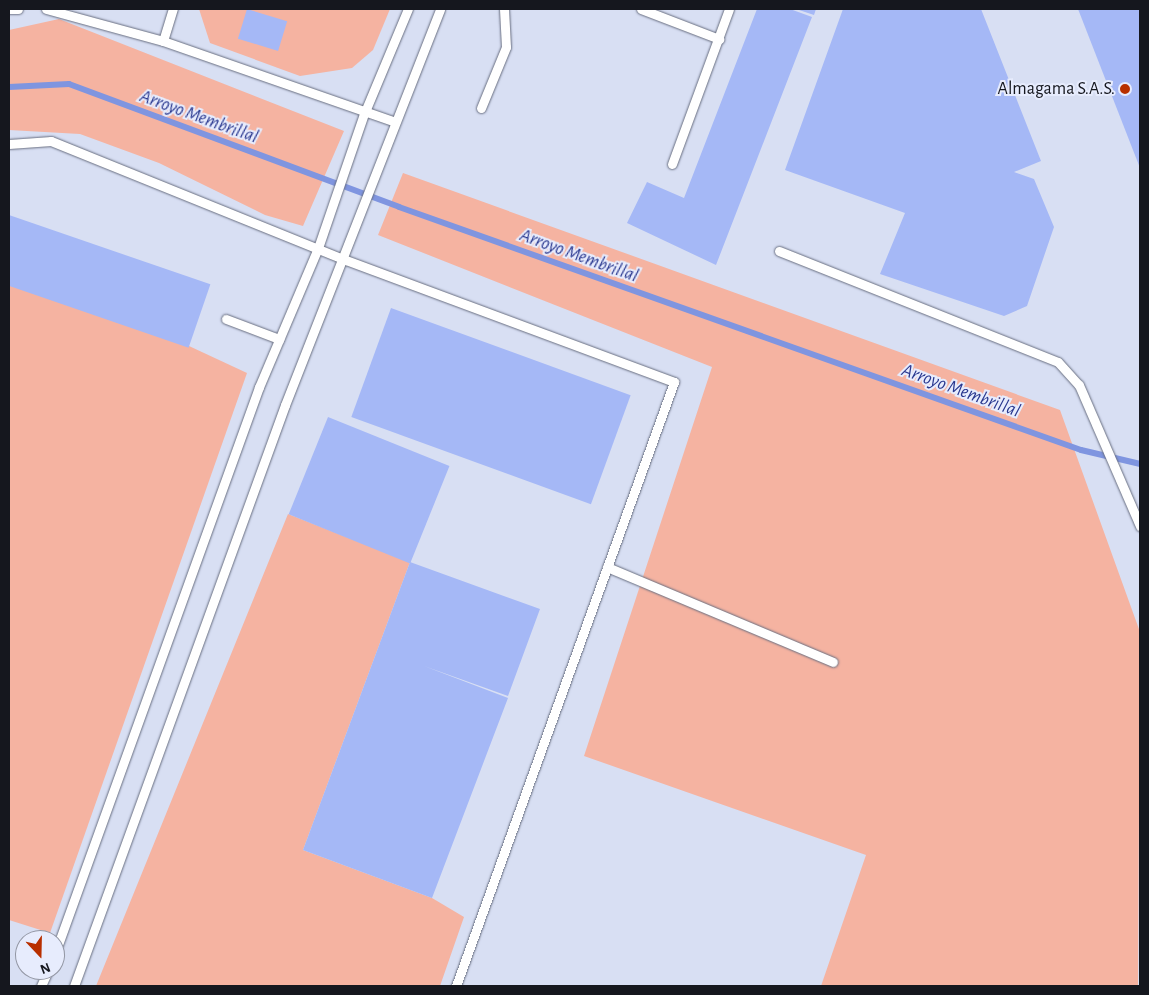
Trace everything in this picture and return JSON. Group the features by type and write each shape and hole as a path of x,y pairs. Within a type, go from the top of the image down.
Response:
{"lane":[{"path":"9,9 18,9"},
{"path":"46,9 162,41 364,114 393,121"},
{"path":"162,41 173,9"},
{"path":"63,930 279,339 318,248 364,114 408,9"},
{"path":"74,986 285,405 346,260 393,121 440,9"},
{"path":"481,108 506,47 504,9"},
{"path":"641,9 719,39"},
{"path":"672,164 729,9"},
{"path":"9,144 51,141 346,260 674,382 456,986"},
{"path":"779,251 1058,362 1079,385 1140,526"},
{"path":"226,319 279,339"},
{"path":"607,567 833,662"}],"shaded area":[{"path":"199,9 390,9 373,50 352,68 300,76 210,43"},
{"path":"59,19 344,131 303,226 265,215 159,163 80,134 9,130 9,30"},
{"path":"403,173 1060,410 1140,632 1138,986 821,986 866,855 584,756 712,367 378,235"},
{"path":"9,282 189,346 247,373 51,930 41,930 9,920"},
{"path":"288,514 410,562 303,850 432,898 464,917 440,986 96,986"}],"building":[{"path":"247,9 287,21 278,51 238,39"},
{"path":"757,9 790,9 812,17 716,265 627,223 647,182 684,198"},
{"path":"796,9 816,9 814,15"},
{"path":"843,9 981,9 1041,161 1014,172 1034,179 1054,227 1027,306 1004,316 880,274 905,213 785,170"},
{"name":"Almagama S.A.S.","path":"1078,9 1140,9 1140,168"},
{"path":"9,215 210,284 189,348 9,286"},
{"path":"391,308 631,395 591,504 351,417"},
{"path":"328,417 449,466 410,563 289,514"},
{"path":"410,562 540,609 508,696 424,666 508,698 432,898 303,850"}],"waterway":[{"name":"Arroyo Membrillal","path":"9,87 69,84 399,207 1081,450 1140,464"}],"place":[{"name":"Almagama S.A.S.","path":"1125,89"}]}
